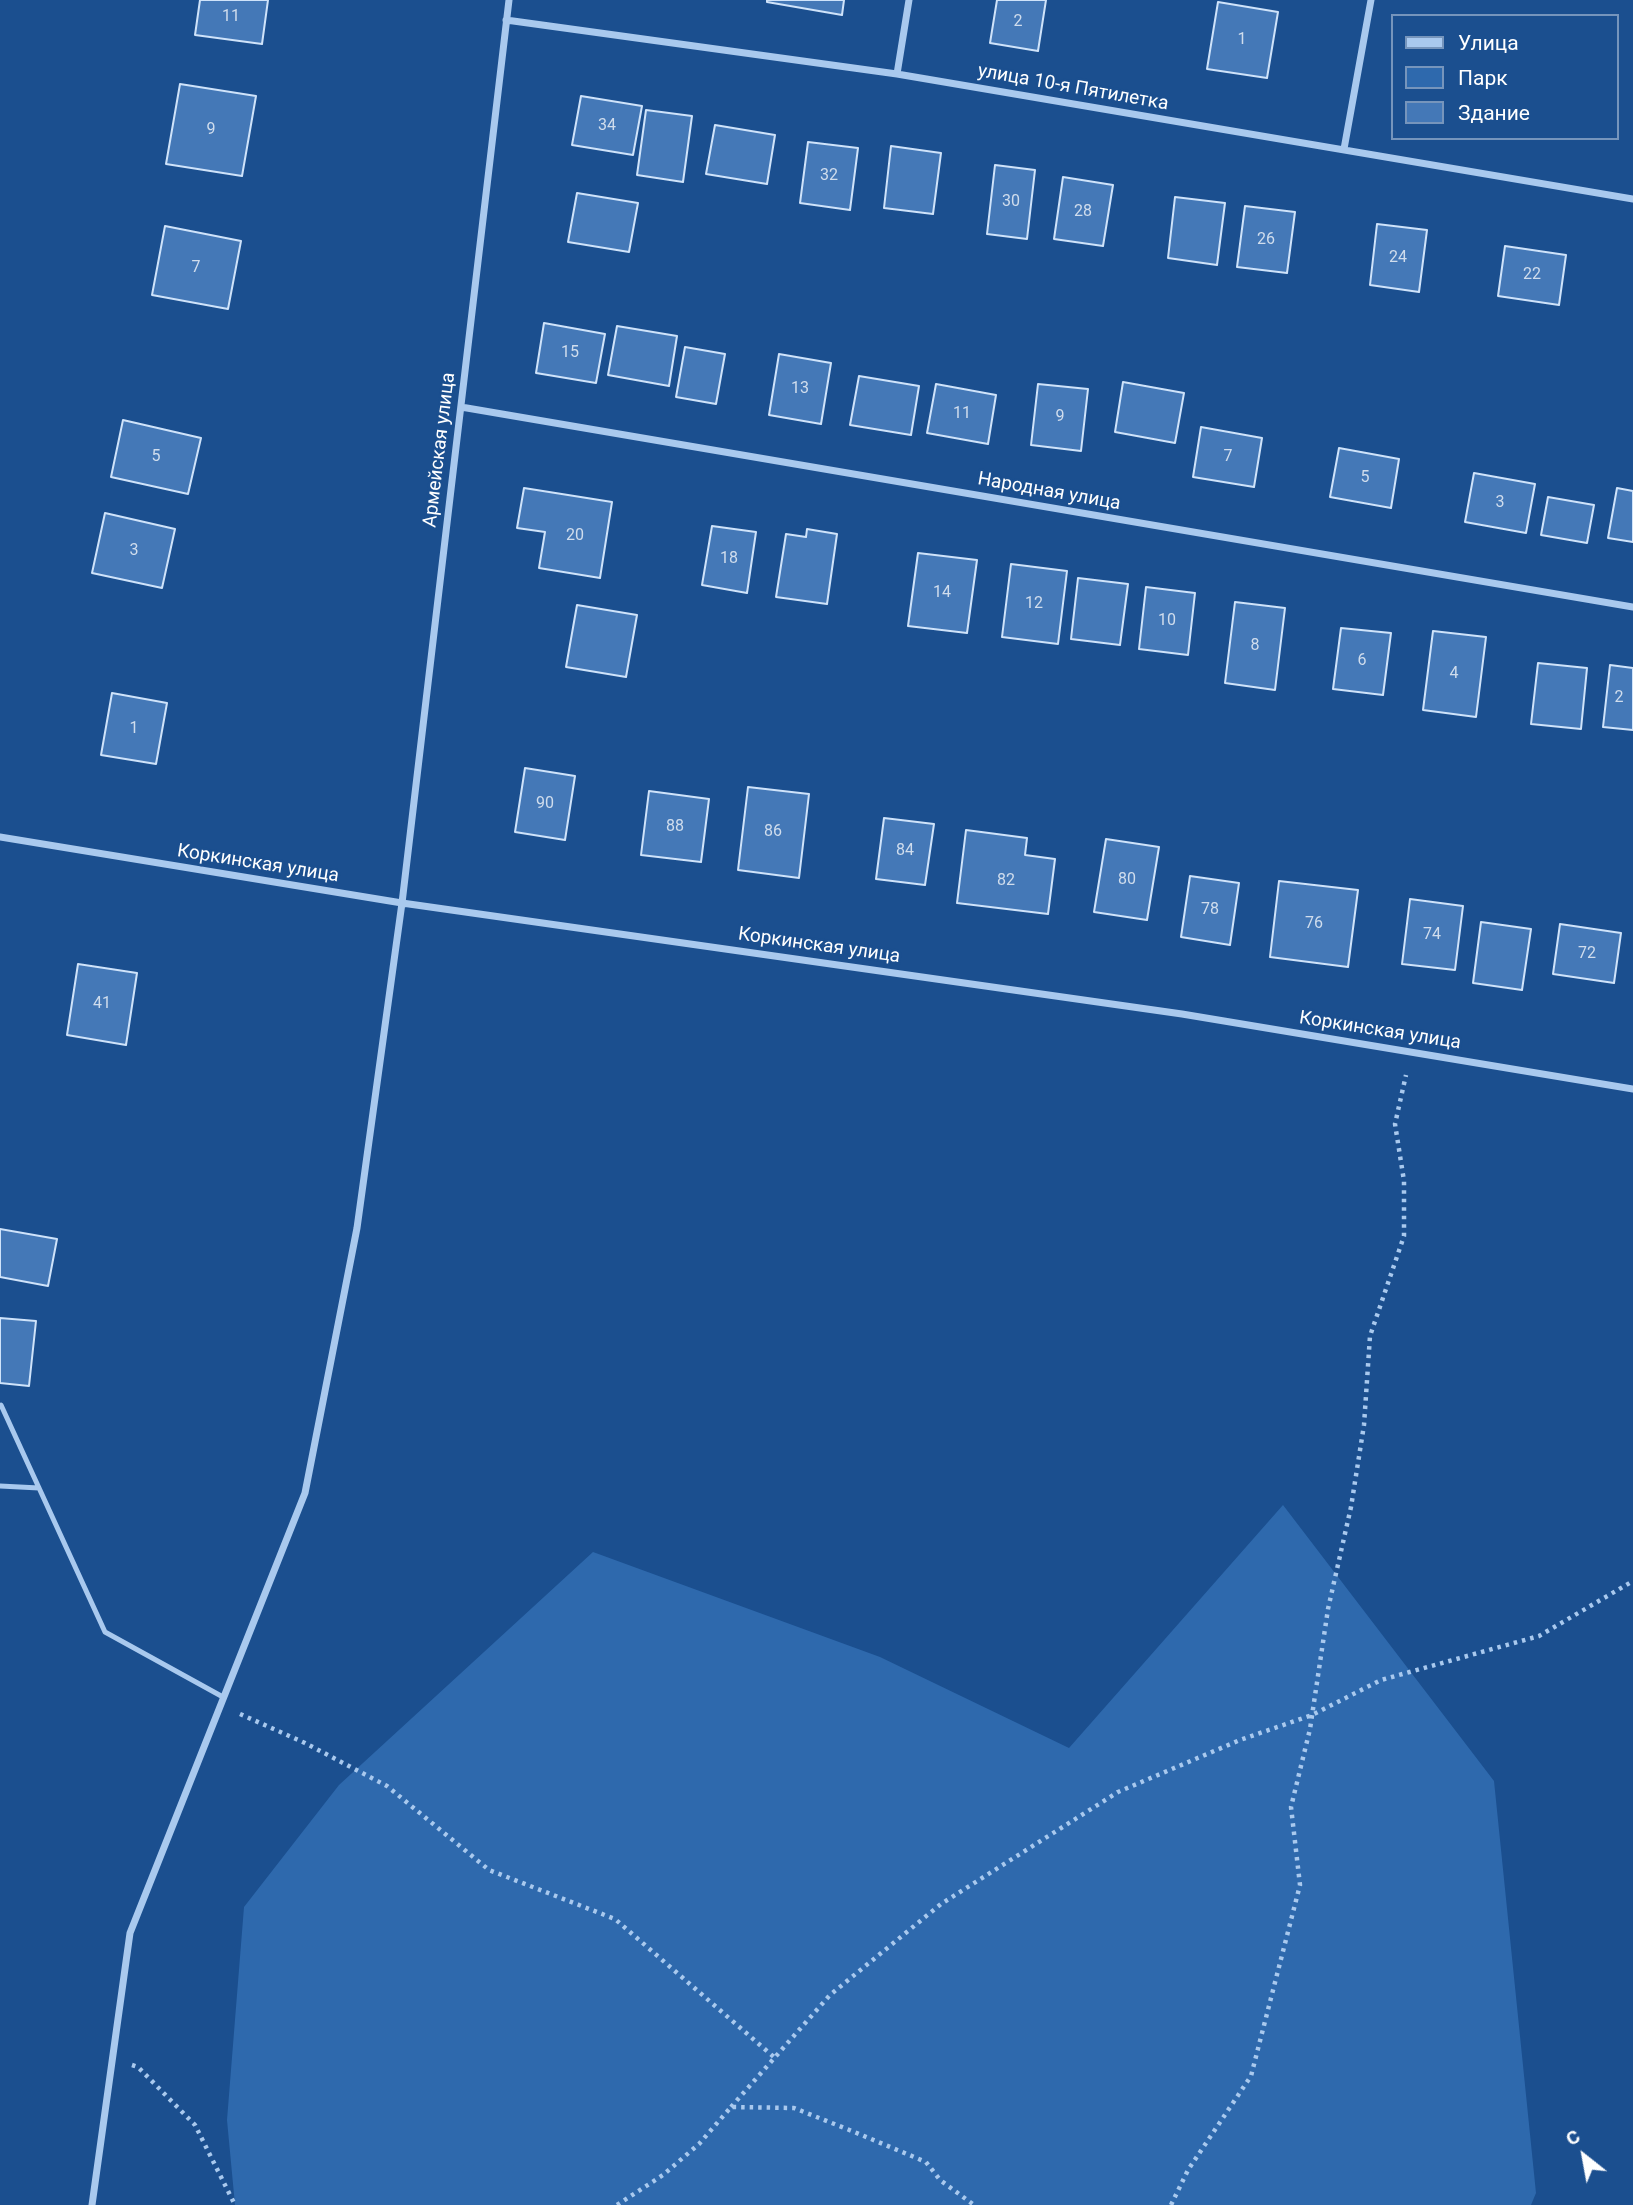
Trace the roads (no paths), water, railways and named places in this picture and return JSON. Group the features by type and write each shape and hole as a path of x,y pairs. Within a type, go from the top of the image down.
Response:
{"street":[{"name":"Армейская улица","path":"92,2205 130,1933 305,1493 357,1228 402,903 509,0"},
{"path":"897,74 909,0"},
{"path":"1344,149 1371,0"},
{"name":"улица 10-я Пятилетка","path":"506,20 897,74 1633,199"},
{"name":"Народная улица","path":"461,408 1633,607"},
{"name":"Коркинская улица","path":"0,837 402,903 1182,1014 1633,1089"}],"lane":[{"path":"1,1405 104,1632 221,1701"},
{"path":"0,1486 39,1488"}]}
